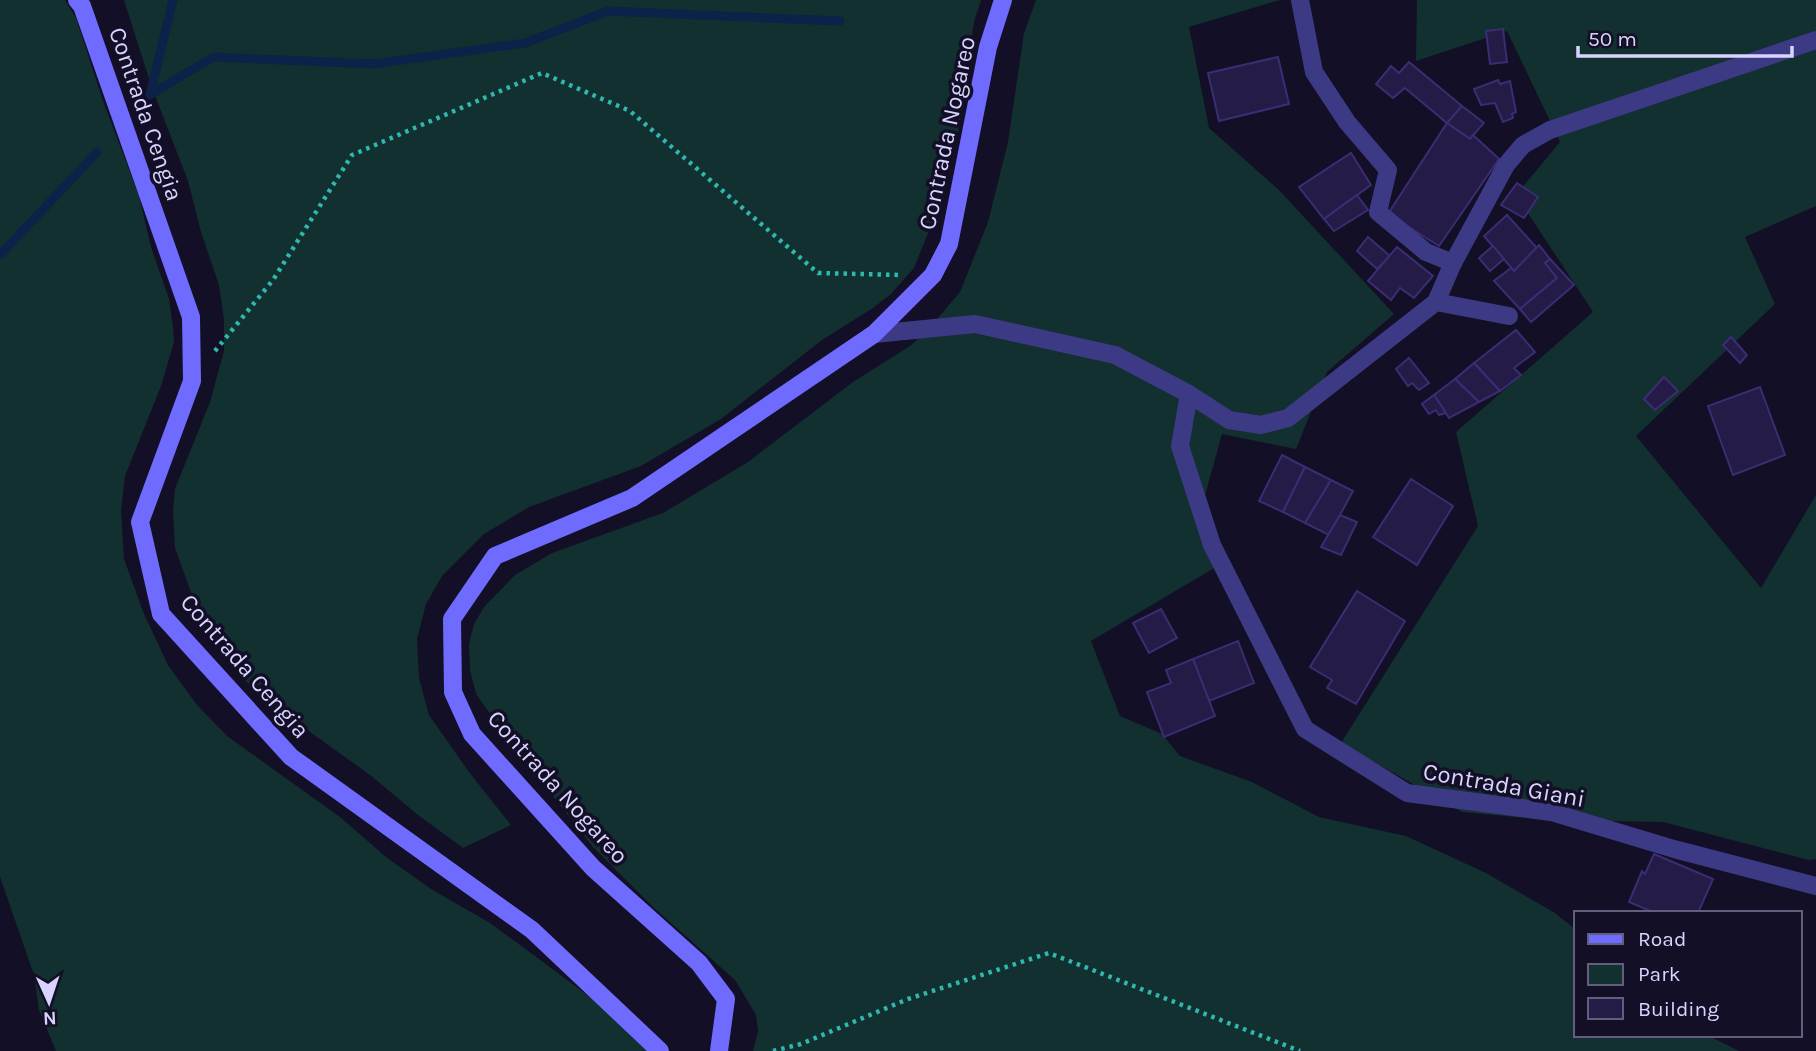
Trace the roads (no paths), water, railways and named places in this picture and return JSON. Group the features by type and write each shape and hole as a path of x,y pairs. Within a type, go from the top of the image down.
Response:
{"street":[{"name":"Contrada Cengia","path":"77,0 82,6 191,317 191,381 140,522 161,614 292,757 532,930 660,1051"},
{"name":"Contrada Nogareo","path":"719,1051 726,999 699,963 593,868 472,734 453,692 452,619 495,556 632,498 874,334 933,275 949,244 988,47 1003,0"},
{"path":"1300,0 1314,72 1348,122 1388,170 1378,212 1426,252 1453,263"},
{"name":"Contrada Nogareo","path":"874,334 975,324 1115,355 1189,394 1229,420 1261,425 1288,418 1436,302 1453,263 1506,165 1524,145 1550,130 1816,40"},
{"path":"1436,302 1509,317"},
{"name":"Contrada Giani","path":"1189,394 1180,446 1212,545 1305,729 1407,793 1551,812 1674,849 1816,886"}],"waterway":[{"path":"150,95 173,0"},
{"path":"150,95 213,57 373,64 525,43 608,11 840,21"},
{"path":"0,255 97,152"}]}
